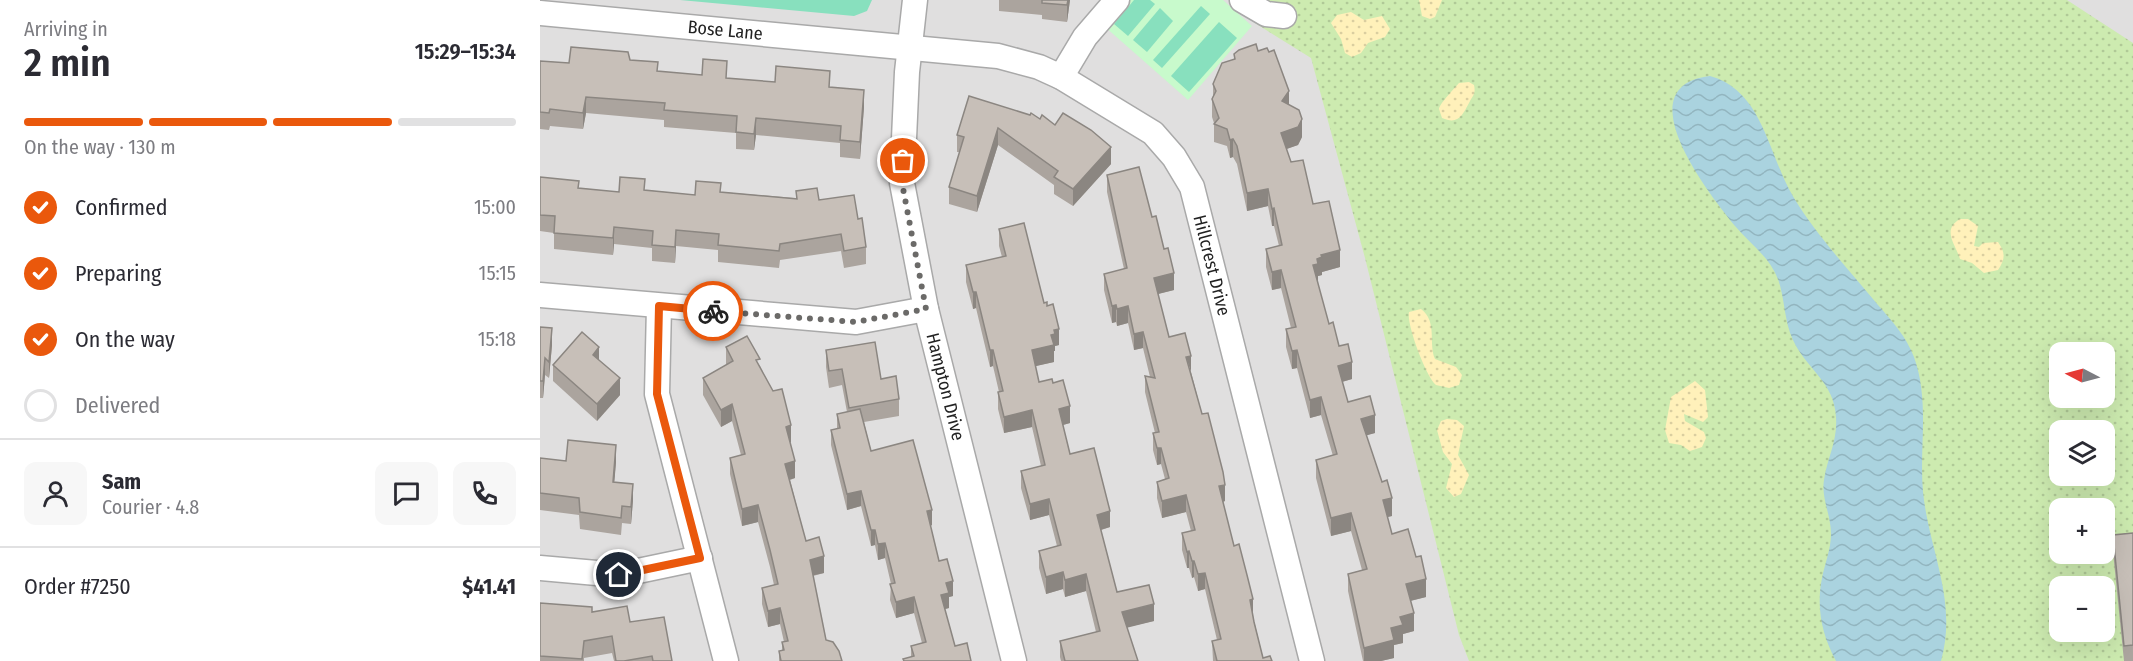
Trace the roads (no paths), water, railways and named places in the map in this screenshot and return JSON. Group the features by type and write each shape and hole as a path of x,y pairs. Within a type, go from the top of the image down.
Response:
{"street":[{"name":"Hampton Drive","path":"915,0 902,183 926,309 1014,661"},
{"path":"1061,77 1084,37 1117,0"},
{"path":"1242,0 1266,14 1284,16"},
{"name":"Bose Lane","path":"540,13 598,9 910,49"},
{"name":"Hillcrest Drive","path":"910,49 998,56 1039,67 1061,77 1153,134 1174,157 1192,187 1312,661"},
{"path":"540,296 856,322 926,309"},
{"path":"659,306 657,394 726,661"},
{"path":"540,568 619,575 700,558"}],"water":[{"path":"1710,76 1728,84 1742,95 1753,110 1785,181 1803,212 1898,329 1914,357 1922,391 1923,492 1941,576 1946,617 1941,661 1836,661 1827,641 1820,611 1820,589 1831,534 1823,487 1835,437 1835,409 1823,381 1793,340 1774,271 1735,226 1708,190 1680,143 1673,119 1674,99 1685,84"}]}
